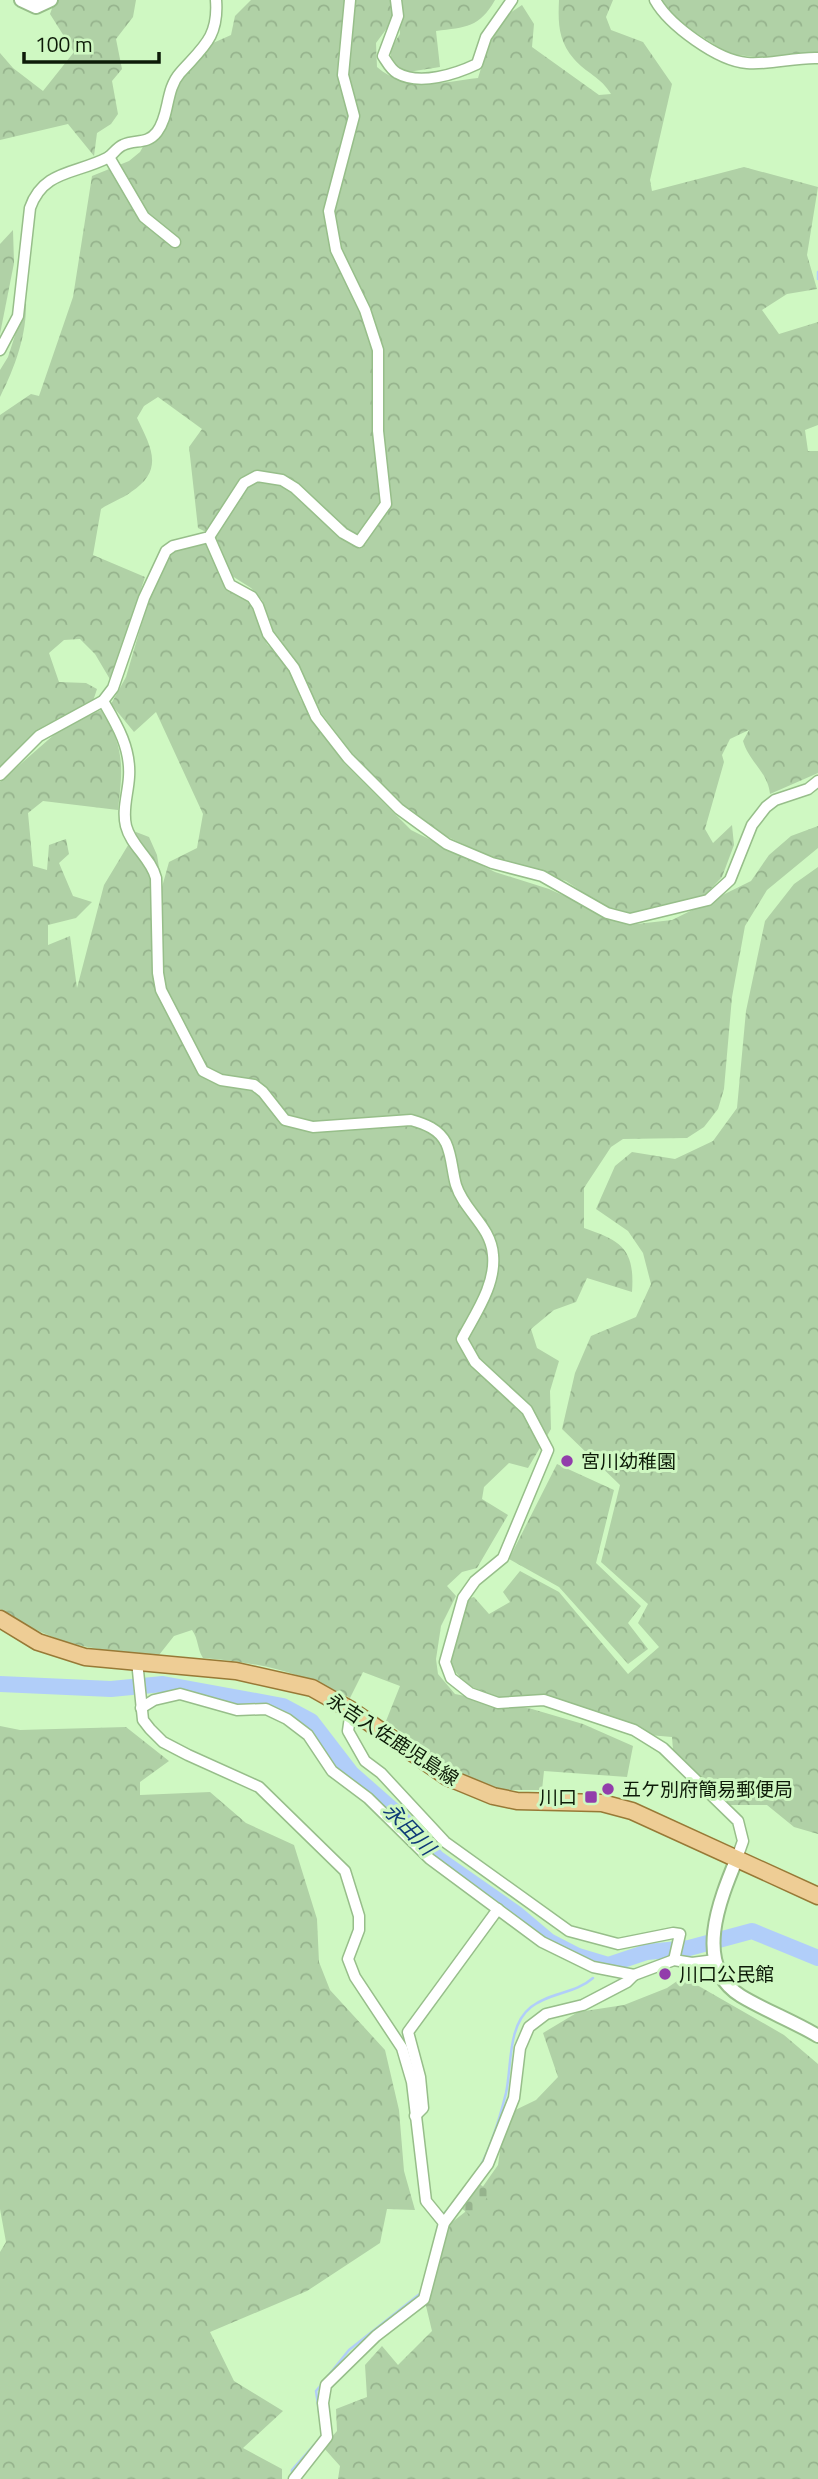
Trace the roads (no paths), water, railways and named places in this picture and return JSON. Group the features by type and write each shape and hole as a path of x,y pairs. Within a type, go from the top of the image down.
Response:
{"main road":[{"name":"永吉入佐鹿児島線","path":"0,1619 61,1651 137,1667 211,1668 277,1678 312,1688 351,1710 447,1777 469,1788 517,1801 603,1803 622,1808 662,1822 818,1896"}],"street":[{"path":"21,0 36,7 51,0"},
{"path":"0,350 18,316 30,208 35,193 60,175 109,157 125,144 146,141 157,132 173,84 203,52 215,26 216,0"},
{"path":"0,775 39,736 103,701 113,688 151,580 166,551 173,546 209,537 244,483 257,476 282,480 295,488 343,533 359,542 376,523 386,504 379,442 378,350 365,310 336,250 329,211 354,116 343,75 350,0"},
{"path":"396,0 398,16 383,56 395,73 409,77 443,76 477,64 486,37 512,0"},
{"path":"655,0 672,23 730,60 748,63 818,58"},
{"path":"109,157 145,217 175,242"},
{"path":"209,537 230,585 252,597 258,606 268,634 294,668 316,717 348,758 399,809 447,844 492,863 542,876 607,913 630,919 708,900 730,880 752,825 766,807 775,800 808,789 818,781"},
{"path":"103,701 120,731 129,758 124,815 127,831 153,866 156,878 158,974 161,990 202,1071 221,1080 254,1085 285,1120 298,1125 313,1127 411,1120 424,1123 437,1131 446,1143 462,1199 486,1231 494,1254 492,1275 462,1339 475,1362 527,1410 548,1450 503,1558 475,1581 463,1598 445,1662 447,1672 458,1685 498,1703 544,1700 634,1730 663,1748 738,1821 743,1841 717,1919 713,1946 722,1979 730,1988 818,2036"},
{"path":"137,1667 143,1720 163,1742 259,1787 345,1871 359,1916 359,1930 348,1959 355,1977 402,2048 412,2082 426,2201 444,2223"},
{"path":"141,1704 180,1694 237,1710 266,1709 287,1719 308,1735 332,1771 348,1786 368,1798 430,1859 542,1942 593,1967 634,1976"},
{"path":"351,1710 348,1731 365,1761 381,1773 445,1842 569,1931 618,1944 673,1933 680,1934 675,1957"},
{"path":"415,2116 423,2108 420,2077 408,2032 498,1909"},
{"path":"294,2479 327,2437 323,2403 326,2385 376,2336 424,2299 444,2223 488,2164 517,2090 520,2048 529,2027 546,2014 583,2005 634,1976 675,1957 692,1963 715,1960"}],"waterway":[{"path":"818,272 818,279"},
{"name":"永田川","path":"0,1684 111,1689 163,1684 283,1706 311,1721 351,1773 401,1817 437,1858 517,1914 549,1941 578,1956 608,1965 647,1952 689,1948 752,1931 818,1958"},
{"path":"479,2169 501,2112 514,2035 523,2015 538,2002 578,1987 593,1978"},
{"path":"443,2215 454,2202"},
{"path":"435,2239 438,2226"},
{"path":"328,2376 349,2350 421,2293"},
{"path":"321,2424 316,2391 322,2384"},
{"path":"292,2476 292,2470 314,2445"}],"place":[{"name":"宮川幼稚園","path":"567,1461"},
{"name":"五ケ別府簡易郵便局","path":"608,1789"},
{"name":"川口","path":"591,1797"},
{"name":"川口公民館","path":"665,1974"}]}
